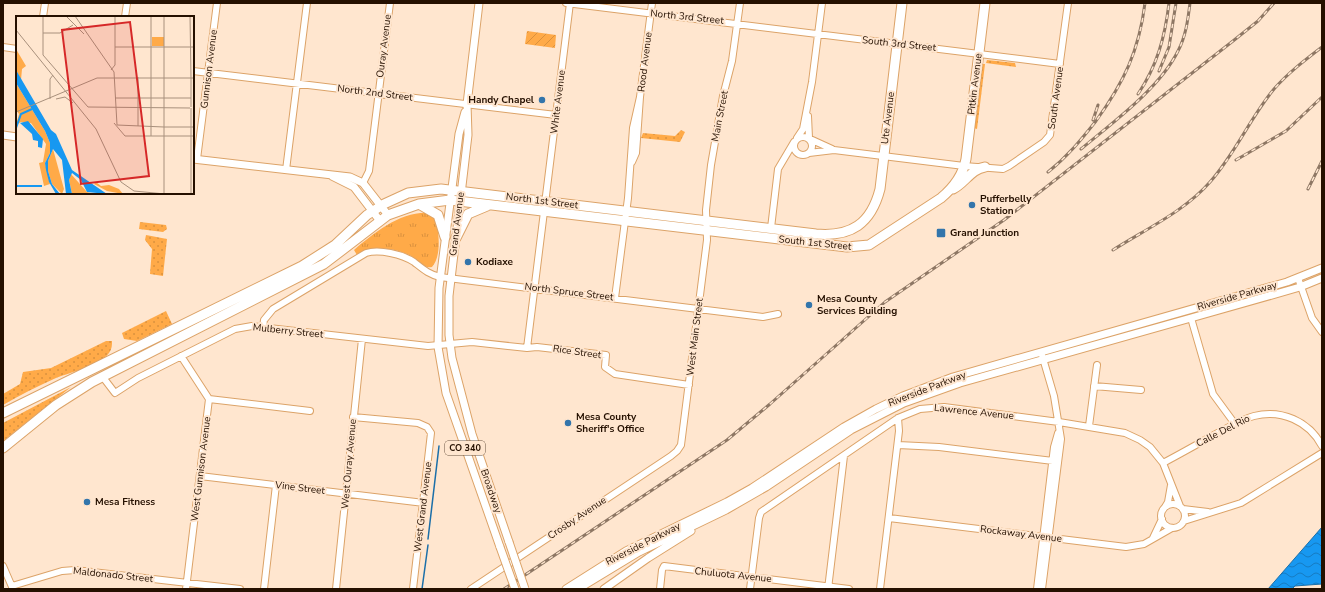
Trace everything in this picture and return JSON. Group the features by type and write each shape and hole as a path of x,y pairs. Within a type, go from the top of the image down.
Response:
{"highway":[{"name":"Ute Avenue","path":"858,226 866,218 877,200 884,156 902,3"},
{"name":"Pitkin Avenue","path":"964,166 985,3"},
{"name":"South 1st Street","path":"707,230 847,247 862,247 878,240 948,192 958,179 964,166"},
{"path":"948,192 964,183 974,171 985,167"},
{"name":"North 1st Street","path":"3,413 302,266 335,245 377,208 396,198 418,191 436,189 461,191 707,220"},
{"name":"North 1st Street","path":"3,448 56,405 102,376 317,268 338,255 384,218 419,204 450,200 707,230"},
{"path":"419,204 438,215 445,237"},
{"path":"456,238 468,214 476,209 492,205"},
{"name":"South 1st Street","path":"707,220 829,235 843,234 858,226"}],"main road":[{"name":"Grand Avenue","path":"451,190 459,134 467,104 479,3"},
{"name":"Grand Avenue","path":"450,345 448,309 468,135 467,104"},
{"path":"3,136 16,137"},
{"path":"195,159 350,177 363,183 384,218"},
{"path":"332,176 354,187 377,208"},
{"name":"CO 340","path":"438,347 437,310 451,190"},
{"name":"Riverside Parkway","path":"566,589 626,551 737,496 844,427 881,407 942,381 1041,351 1298,278 1322,268"},
{"name":"Riverside Parkway","path":"578,589 639,552 726,510 766,487 852,430 904,403 960,383 1300,287 1322,278"},
{"name":"Broadway","path":"450,345 472,434 525,589"},
{"name":"Broadway","path":"438,347 446,393 515,589"},
{"path":"604,589 648,558 726,510"}],"street":[{"path":"43,16 45,3"},
{"path":"125,16 127,3"},
{"name":"Gunnison Avenue","path":"195,159 217,3"},
{"path":"286,170 307,3"},
{"name":"Ouray Avenue","path":"363,183 369,171 390,3"},
{"name":"North 3rd Street","path":"566,3 737,23"},
{"name":"White Avenue","path":"527,348 570,3"},
{"name":"Rood Avenue","path":"615,298 632,162 636,153 640,97 652,3"},
{"name":"Main Street","path":"707,230 706,210 713,151 723,96 732,61 740,3"},
{"path":"771,228 780,164 802,132 822,3"},
{"name":"South Avenue","path":"985,167 1003,169 1040,145 1050,136 1068,3"},
{"name":"South 3rd Street","path":"737,23 1060,64"},
{"path":"3,47 16,49"},
{"name":"North 2nd Street","path":"194,71 556,115"},
{"path":"807,107 809,139 812,147 809,153"},
{"path":"796,140 802,136 834,150"},
{"path":"796,140 795,150 800,155"},
{"path":"786,157 834,150 964,166 985,167"},
{"name":"West Main Street","path":"681,445 699,309 707,230"},
{"name":"North Spruce Street","path":"263,327 264,320 273,309 367,252 394,254 410,260 430,275 440,277 763,317 778,314"},
{"path":"1298,278 1312,318 1322,332"},
{"path":"1191,318 1213,394 1235,424"},
{"name":"Mulberry Street","path":"102,376 115,393 181,356 235,329 246,326 438,347 450,345"},
{"name":"West Ouray Avenue","path":"336,589 362,339"},
{"name":"Rice Street","path":"450,345 472,342 527,348 537,347 606,355 605,366 615,374 689,385"},
{"path":"1037,589 1060,439 1059,422 1041,351"},
{"path":"181,356 209,399 310,411"},
{"path":"1089,426 1097,365"},
{"path":"1094,386 1141,390"},
{"name":"West Gunnison Avenue","path":"186,586 209,399"},
{"name":"Lawrence Avenue","path":"752,577 760,515 769,506 898,418 920,408 938,407 1089,426 1135,437 1150,447 1163,463 1181,508"},
{"name":"Calle Del Rio","path":"1163,463 1235,424 1254,416 1264,414 1284,415 1302,423 1311,430 1322,446"},
{"name":"West Grand Avenue","path":"353,417 418,423 427,427 431,433 413,589"},
{"path":"880,589 898,444 898,418"},
{"path":"1042,589 1052,461 1059,429"},
{"path":"898,444 1052,461"},
{"name":"Crosby Avenue","path":"471,589 671,456 681,445"},
{"path":"1162,520 1172,528 1177,527 1184,521 1241,503 1322,453"},
{"path":"828,588 844,456"},
{"name":"Vine Street","path":"200,476 424,503"},
{"path":"1152,540 1162,520 1161,515 1168,502 1171,484"},
{"path":"264,589 276,485"},
{"path":"1165,508 1172,504 1181,508 1210,512"},
{"path":"1181,508 1185,517 1184,521"},
{"name":"Rockaway Avenue","path":"889,518 1126,547 1144,544 1172,528"},
{"path":"3,566 12,588"},
{"name":"Chuluota Avenue","path":"660,589 662,570 664,566 828,588 849,589"},
{"name":"Maldonado Street","path":"12,588 52,573 75,570 186,586 240,589"},
{"path":"750,589 752,577"}],"green space":[{"path":"527,31 556,35 555,48 525,44"},
{"path":"987,60 1015,63 1016,67 986,63"},
{"path":"982,64 985,64 977,129 974,128"},
{"path":"681,130 685,132 680,142 641,138 643,133 675,136"},
{"path":"419,213 429,213 435,216 438,228 439,243 437,256 432,267 426,267 411,256 391,249 370,250 357,255 354,250 379,230 398,219"},
{"path":"140,222 166,225 167,229 163,232 139,229"},
{"path":"146,235 167,239 163,276 150,274 152,249 145,240"},
{"path":"166,311 172,324 137,341 124,339 122,333"},
{"path":"106,341 112,341 111,350 98,362 91,366 56,378 3,405 3,394 20,384 23,372 51,368"},
{"path":"71,387 3,441 3,423"}],"water":[{"path":"1322,527 1322,584 1295,586 1292,589 1268,589"}],"waterway":[{"path":"428,539 439,446"},
{"path":"422,589 428,545"}],"railway":[{"path":"1048,172 1068,154 1085,135 1115,93 1129,65 1134,51 1139,36 1145,3"},
{"path":"1138,94 1150,73 1159,51 1169,3"},
{"path":"1159,71 1169,47 1176,3"},
{"path":"1081,149 1121,116 1148,91 1170,65 1178,51 1185,33 1190,3"},
{"path":"504,589 727,440 885,302 1004,220 1258,21 1274,3"},
{"path":"1113,250 1177,211 1200,192 1227,160 1265,100 1279,83 1322,47"},
{"path":"1236,160 1286,131 1322,97"},
{"path":"1093,120 1098,105"},
{"path":"1308,189 1322,161"}],"place":[{"name":"Handy Chapel","path":"542,100"},
{"name":"Pufferbelly Station","path":"972,205"},
{"name":"Grand Junction","path":"941,233"},
{"name":"Kodiaxe","path":"468,262"},
{"name":"Mesa County Services Building","path":"809,305"},
{"name":"Mesa County Sheriff's Office","path":"568,423"},
{"name":"Mesa Fitness","path":"87,502"}]}
